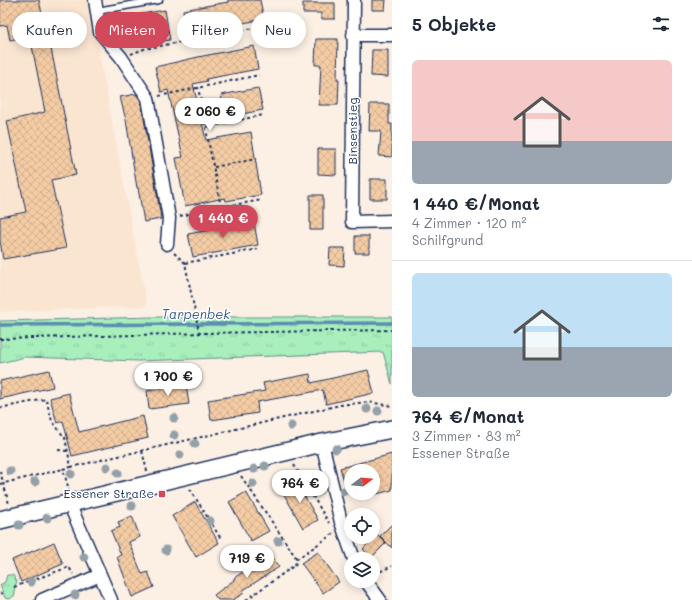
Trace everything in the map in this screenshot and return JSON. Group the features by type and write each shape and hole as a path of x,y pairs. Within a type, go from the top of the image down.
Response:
{"street":[{"name":"Binsenstieg","path":"354,0 352,222 392,221"},
{"path":"96,5 100,32 121,57 148,98 170,218 167,244"},
{"path":"353,35 392,34"},
{"path":"6,518 322,443 392,429"},
{"path":"322,443 336,526 350,552"},
{"path":"71,503 111,600"},
{"path":"42,600 100,575"},
{"path":"371,588 380,600"}],"lane":[{"path":"96,5 158,0"}],"path":[{"path":"121,57 144,49 251,28"},
{"path":"148,98 259,75"},
{"path":"198,87 221,207"},
{"path":"206,127 263,115"},
{"path":"214,167 256,159"},
{"path":"170,218 262,200"},
{"path":"167,244 185,263 199,333"},
{"path":"185,263 258,249"},
{"path":"0,339 199,333 392,330"},
{"path":"0,408 46,399 52,422 65,438 71,467"},
{"path":"1,484 340,406 368,402 392,406"},
{"path":"58,450 67,451"},
{"path":"142,451 151,484"},
{"path":"246,600 294,565 297,559 336,526 287,452"},
{"path":"233,464 297,559"},
{"path":"63,469 71,503"},
{"path":"0,471 6,518"},
{"path":"182,477 220,539"},
{"path":"380,571 392,566"},
{"path":"14,587 69,567 74,577"}],"shaded area":[{"path":"0,0 89,0 95,32 95,48 98,48 147,306 0,312"}],"green space":[{"path":"153,317 392,317 392,384 383,352 138,361 25,357 0,363 0,321"},
{"path":"7,575 13,575 17,582 14,587 15,595 10,599 5,598 0,585 5,582"}],"building":[{"path":"0,0 39,0 42,12 12,12 12,40 10,40 7,25 0,26"},
{"path":"228,0 260,0 263,12 251,12 251,22 243,23 243,12 183,12 183,10 228,2"},
{"path":"372,0 386,0 385,10 372,10"},
{"path":"303,3 335,3 335,19 321,19 321,13 303,12"},
{"path":"165,10 165,12 153,12"},
{"path":"316,39 338,39 338,105 319,105 321,65 315,65"},
{"path":"251,47 251,48 254,48 258,69 206,79 207,81 193,84 206,140 251,132 261,195 226,201 225,198 185,206 176,158 183,157 168,90 161,92 155,67"},
{"path":"32,48 51,48 76,175 51,180 66,248 3,259 0,241 0,217 26,212 7,121 45,112"},
{"path":"372,50 388,50 388,77 371,76"},
{"path":"258,88 263,110 226,117 221,95"},
{"path":"136,94 141,101 161,218 144,222 126,120 120,97"},
{"path":"370,104 389,104 389,124 392,124 392,157 379,156 381,131 369,131"},
{"path":"318,149 336,149 336,175 318,174"},
{"path":"370,179 387,179 387,199 370,199"},
{"path":"310,195 323,195 323,230 310,230"},
{"path":"254,222 258,245 193,257 188,234"},
{"path":"355,236 369,236 369,253 355,253"},
{"path":"330,248 345,248 344,266 329,265"},
{"path":"49,370 53,387 0,399 0,381"},
{"path":"368,370 374,393 326,404 323,390 257,402 258,413 211,420 208,400 265,391 263,383 310,374 311,383"},
{"path":"186,385 189,404 149,409 147,391"},
{"path":"69,393 79,432 143,416 148,438 72,456 63,421 57,423 50,398"},
{"path":"392,454 392,490 380,493 380,464 355,464"},
{"path":"344,467 344,481 340,468"},
{"path":"296,481 318,520 303,528 281,489"},
{"path":"246,492 269,531 251,541 229,502"},
{"path":"195,502 219,543 196,557 172,516"},
{"path":"132,516 140,537 129,542 142,574 148,572 154,587 132,597 117,557 121,555 111,531 120,527 118,522"},
{"path":"392,524 392,548 380,536"},
{"path":"380,537 386,543 377,552 366,552 363,549 368,544 380,544"},
{"path":"54,542 63,564 21,582 12,560"},
{"path":"318,552 339,582 323,593 301,563"},
{"path":"270,554 279,567 242,591 244,593 233,600 218,600 214,595 234,580 234,578"}],"waterway":[{"name":"Tarpenbek","path":"0,325 392,323"}],"place":[{"name":"Essener Straße","path":"162,494"}]}
